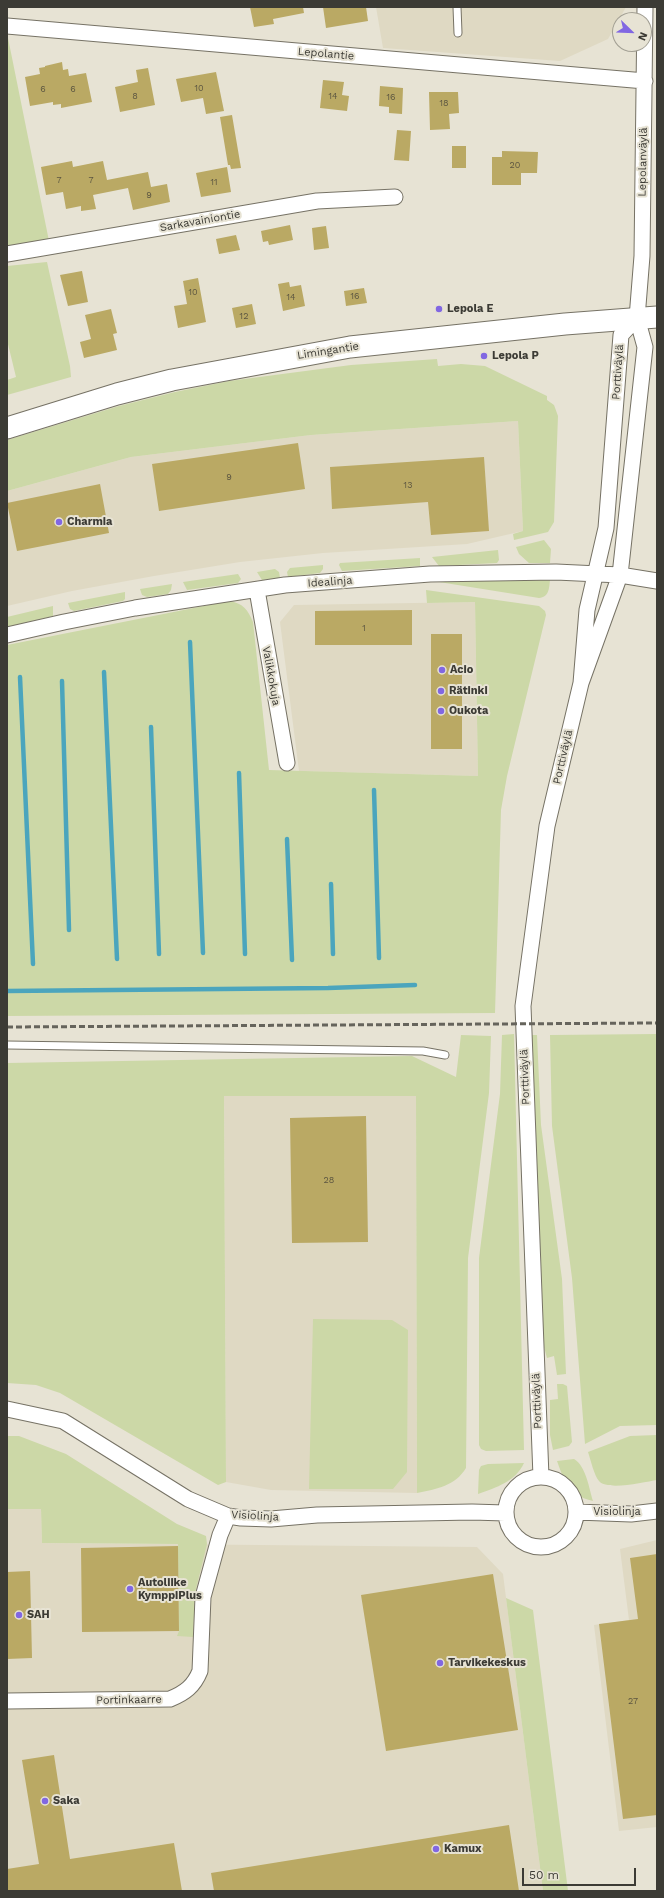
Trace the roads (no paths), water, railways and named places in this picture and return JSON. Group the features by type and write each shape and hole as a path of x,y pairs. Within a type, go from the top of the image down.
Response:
{"main road":[{"name":"Limingantie","path":"7,428 117,394 172,380 350,347 647,318"}],"street":[{"name":"Lepolanväylä","path":"645,7 642,256 647,318"},
{"name":"Lepolantie","path":"7,26 645,81"},
{"name":"Sarkavainiontie","path":"7,254 317,201 395,197"},
{"name":"Porttiväylä","path":"581,683 587,610 606,528 621,335 647,318"},
{"name":"Porttiväylä","path":"541,1477 523,1006 547,826 581,683 620,575 647,318"},
{"name":"Idealinja","path":"7,635 135,608 285,585 430,574 549,572 620,575 657,581"},
{"name":"Valikkokuja","path":"257,590 286,763"},
{"name":"Visiolinja","path":"7,1409 63,1421 188,1499 228,1516 271,1519 333,1515 472,1512 505,1513"},
{"path":"541,1477 554,1480 566,1487 573,1498 576,1512 575,1521 566,1537 551,1546 542,1548 532,1547 516,1538 510,1531 505,1513 508,1499 516,1488 523,1482 541,1477"},
{"name":"Visiolinja","path":"576,1512 631,1514 657,1511"},
{"name":"Portinkaarre","path":"7,1701 170,1699 189,1689 196,1680 200,1671 204,1597 220,1535 228,1516"}],"lane":[{"path":"457,7 458,32"},
{"path":"7,1046 423,1051 445,1055"}],"waterway":[{"path":"190,642 203,953"},
{"path":"104,672 117,959"},
{"path":"20,677 33,964"},
{"path":"62,681 69,930"},
{"path":"151,727 159,954"},
{"path":"239,773 245,954"},
{"path":"374,790 379,958"},
{"path":"287,839 292,960"},
{"path":"331,884 333,954"},
{"path":"7,991 328,988 415,985"}],"railway":[{"path":"7,1027 657,1023"}],"place":[{"name":"Lepola E","path":"439,309"},
{"name":"Lepola P","path":"484,356"},
{"name":"Charmia","path":"59,522"},
{"name":"Acio","path":"442,670"},
{"name":"Rätinki","path":"441,691"},
{"name":"Oukota","path":"441,711"},
{"name":"Autoliike KymppiPlus","path":"130,1589"},
{"name":"SAH","path":"19,1615"},
{"name":"Tarvikekeskus","path":"440,1663"},
{"name":"Saka","path":"45,1801"},
{"name":"Kamux","path":"436,1849"}]}
